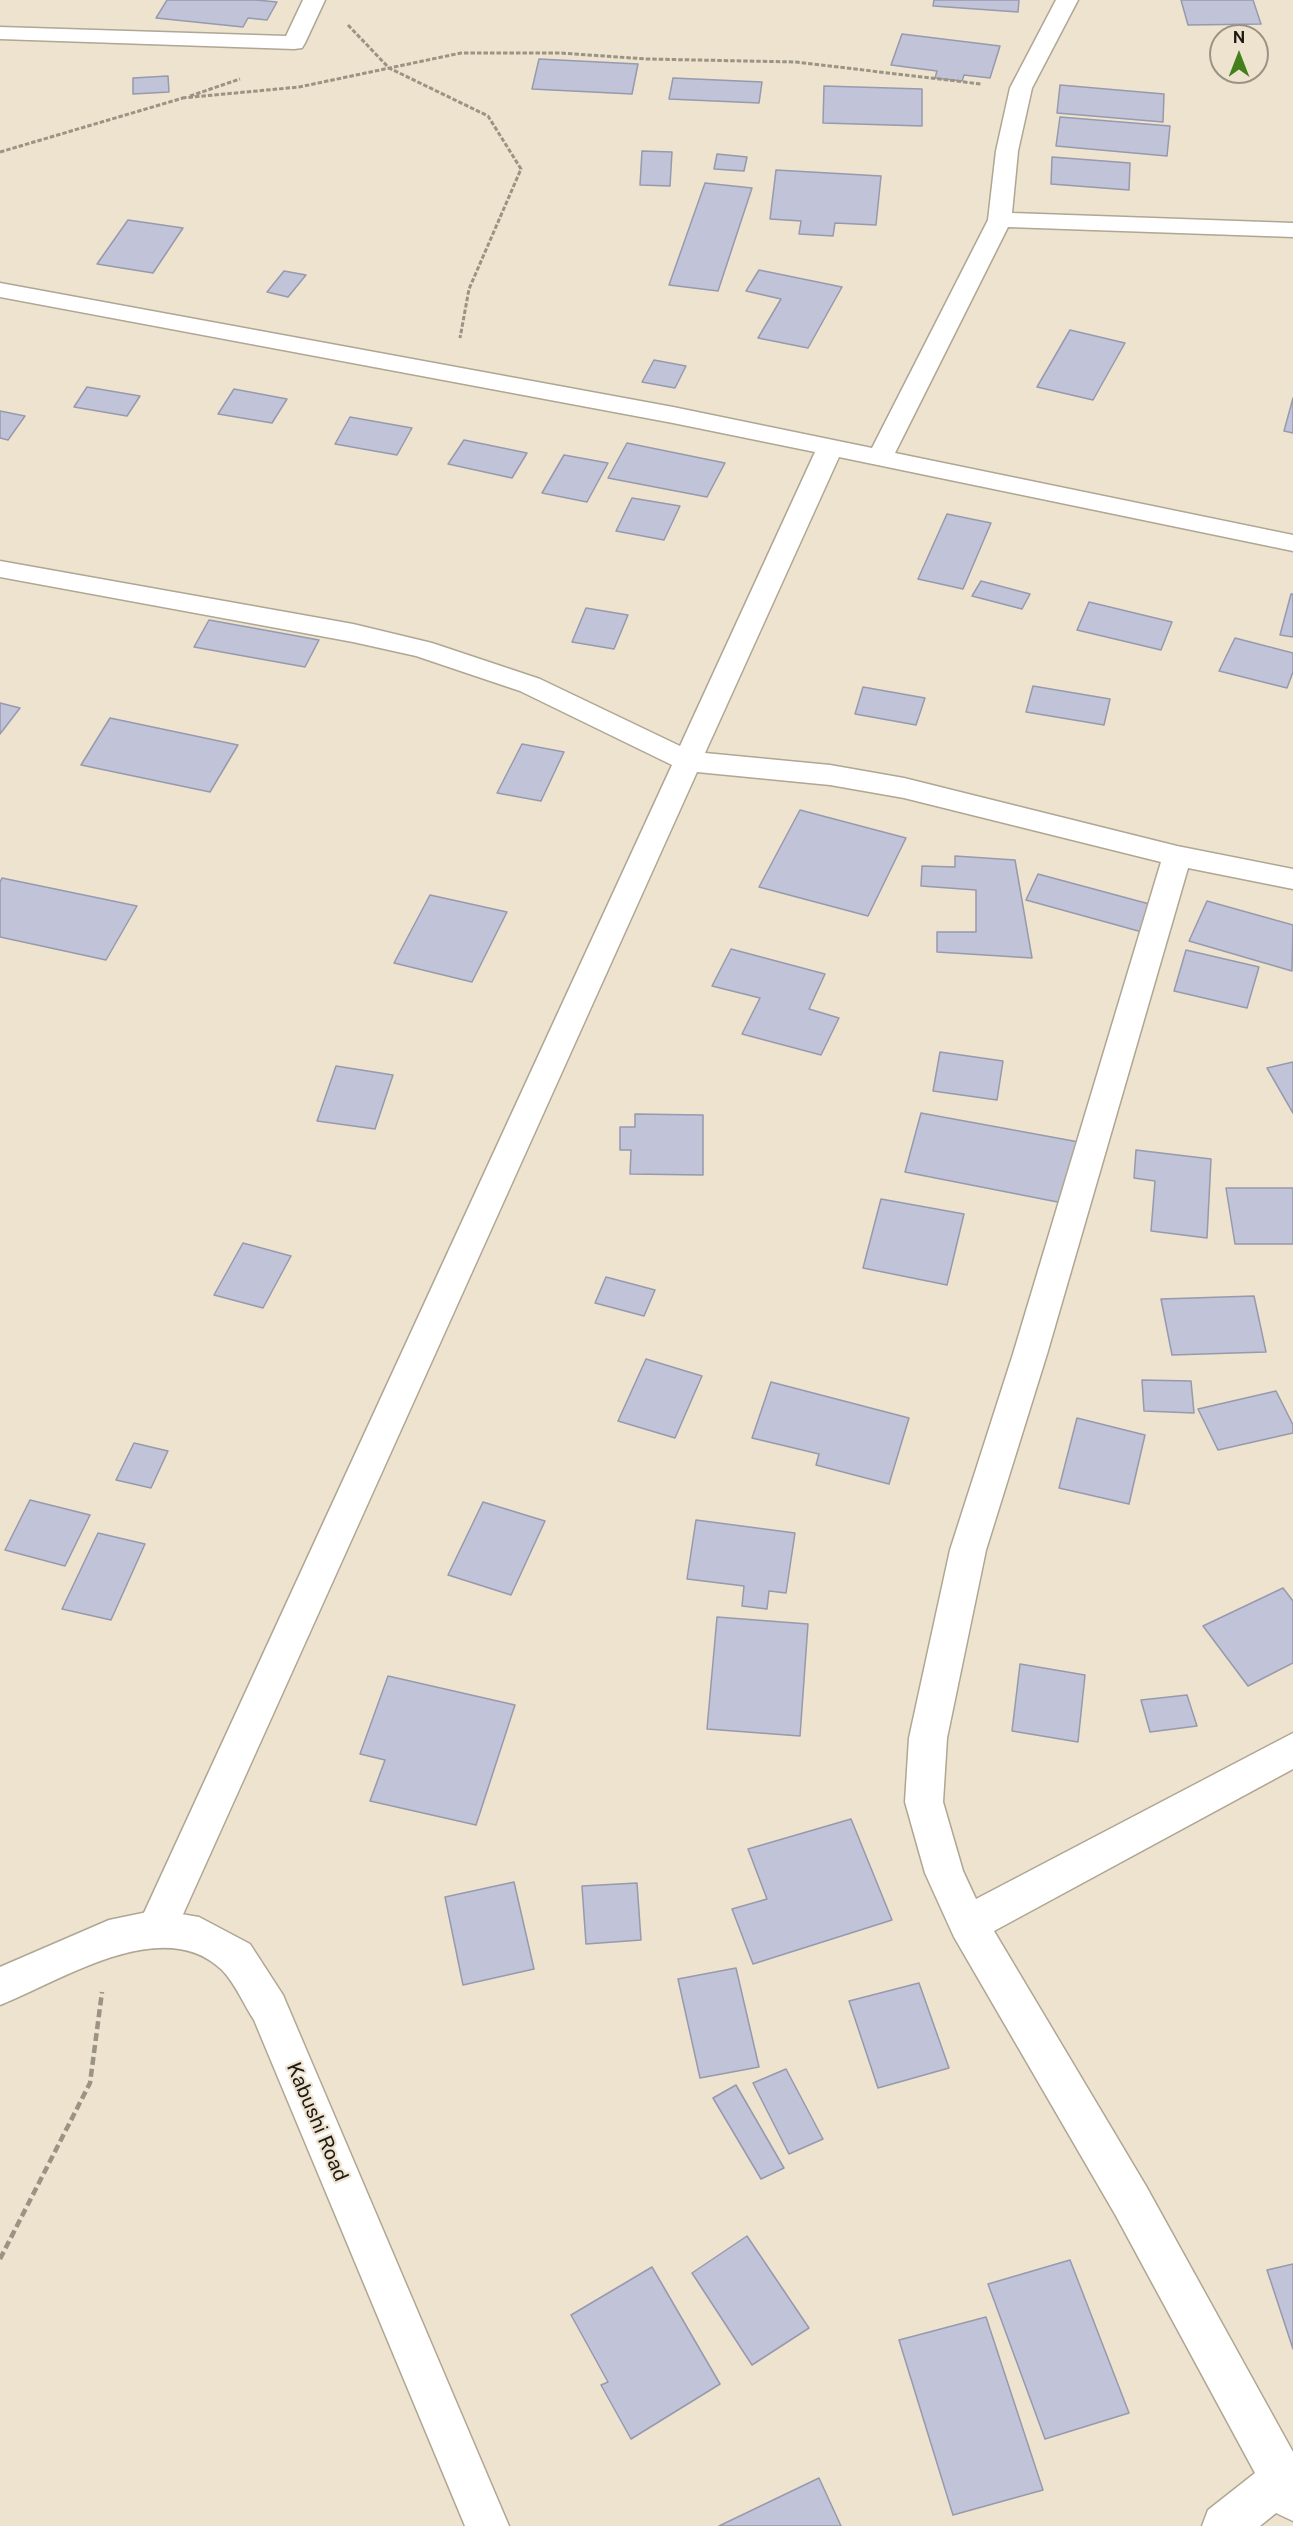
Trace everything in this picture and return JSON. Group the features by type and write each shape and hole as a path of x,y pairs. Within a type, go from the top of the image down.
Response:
{"street":[{"path":"0,33 294,43 314,0"},
{"path":"881,456 1000,220 1007,151 1021,88 1067,0"},
{"path":"1000,220 1293,230"},
{"path":"0,290 831,446 1293,543"},
{"path":"156,1928 831,446"},
{"path":"0,569 354,633 422,649 530,685 687,761 830,775 904,788 1178,856 1293,879"},
{"path":"1178,856 1034,1342 968,1550 928,1738 924,1802 944,1873 968,1923 1131,2201 1289,2484 1224,2526"},
{"path":"968,1923 1293,1750"},
{"name":"Kabushi Road","path":"0,1986 109,1938 156,1928 199,1935 236,1957 269,2008 487,2526"}],"path":[{"path":"340,17 389,68 488,116 521,169 469,289 454,374"},
{"path":"0,152 266,71 294,43"},
{"path":"182,98 299,87 461,53 560,53 647,59 796,62 1021,88"},
{"path":"0,2259 90,2083 109,1938"}],"building":[{"path":"167,0 277,2 267,20 248,18 243,27 156,18"},
{"path":"934,0 1019,0 1018,12 933,6"},
{"path":"1181,0 1253,0 1261,24 1209,24 1188,25"},
{"path":"902,34 1000,46 990,78 964,75 962,81 935,78 937,71 891,65"},
{"path":"539,59 638,64 632,94 532,89"},
{"path":"168,76 169,92 133,94 133,78"},
{"path":"673,78 762,82 759,103 669,99"},
{"path":"1060,85 1164,94 1163,122 1057,113"},
{"path":"824,86 922,89 922,126 823,123"},
{"path":"1060,117 1170,126 1167,156 1056,146"},
{"path":"642,151 672,152 670,186 640,185"},
{"path":"717,154 747,157 744,171 714,169"},
{"path":"1052,157 1130,163 1129,190 1051,184"},
{"path":"776,170 881,176 876,225 835,223 833,236 799,234 801,221 770,219"},
{"path":"705,183 752,188 718,291 669,285"},
{"path":"128,220 183,228 153,273 97,264"},
{"path":"759,270 842,287 808,348 758,338 781,299 746,291"},
{"path":"284,271 306,275 288,297 267,292"},
{"path":"1070,330 1125,343 1093,400 1037,387"},
{"path":"654,360 686,366 675,388 642,382"},
{"path":"87,387 140,396 127,416 74,407"},
{"path":"234,389 287,399 272,423 218,414"},
{"path":"1293,398 1293,433 1284,431"},
{"path":"0,411 25,416 8,440 0,438"},
{"path":"350,417 412,428 397,455 335,444"},
{"path":"464,440 527,453 512,478 448,464"},
{"path":"627,443 725,463 707,497 608,478"},
{"path":"564,455 608,463 587,502 542,493"},
{"path":"632,498 680,506 664,540 616,531"},
{"path":"947,514 991,523 963,589 918,579"},
{"path":"981,581 1030,594 1022,609 972,596"},
{"path":"1291,594 1293,594 1293,637 1280,635"},
{"path":"1089,602 1172,622 1161,650 1077,630"},
{"path":"586,608 628,615 614,649 572,642"},
{"path":"209,620 319,640 305,667 194,647"},
{"path":"1235,638 1293,653 1293,672 1287,688 1219,671"},
{"path":"1033,686 1110,699 1104,725 1026,712"},
{"path":"863,687 925,698 916,725 855,714"},
{"path":"0,703 20,708 0,734"},
{"path":"110,718 238,745 210,792 81,765"},
{"path":"522,744 564,752 541,801 497,793"},
{"path":"800,810 906,838 868,916 759,887"},
{"path":"955,856 1015,860 1032,958 937,952 937,932 976,932 976,890 921,886 922,866 955,867"},
{"path":"1038,874 1153,905 1142,932 1026,900"},
{"path":"2,878 137,906 106,960 0,937 0,882"},
{"path":"430,895 507,912 472,982 394,963"},
{"path":"1207,901 1293,925 1292,971 1189,941"},
{"path":"731,949 825,974 809,1009 839,1018 821,1055 742,1034 760,998 712,986"},
{"path":"1186,950 1259,967 1247,1008 1174,991"},
{"path":"940,1052 1003,1061 997,1100 933,1091"},
{"path":"1293,1062 1293,1113 1267,1068"},
{"path":"336,1066 393,1075 375,1129 317,1121"},
{"path":"921,1113 1095,1145 1083,1207 905,1172"},
{"path":"635,1114 703,1115 703,1175 630,1174 631,1150 620,1150 620,1127 635,1127"},
{"path":"1136,1150 1211,1159 1207,1238 1151,1231 1155,1181 1134,1178"},
{"path":"1226,1188 1293,1188 1293,1244 1235,1244"},
{"path":"881,1199 964,1214 947,1285 863,1268"},
{"path":"243,1243 291,1256 263,1308 214,1295"},
{"path":"606,1277 655,1290 644,1316 595,1303"},
{"path":"1254,1296 1266,1352 1172,1355 1161,1299"},
{"path":"646,1359 702,1376 675,1438 618,1421"},
{"path":"1142,1380 1191,1381 1194,1413 1144,1411"},
{"path":"771,1382 909,1418 889,1484 816,1465 819,1454 752,1438"},
{"path":"1276,1391 1293,1425 1293,1433 1218,1450 1198,1409"},
{"path":"1077,1418 1145,1435 1129,1504 1059,1488"},
{"path":"134,1443 168,1451 151,1488 116,1480"},
{"path":"30,1500 90,1515 65,1566 5,1550"},
{"path":"483,1502 545,1521 511,1595 448,1575"},
{"path":"696,1520 795,1533 786,1593 769,1591 767,1609 742,1606 744,1586 687,1579"},
{"path":"98,1533 145,1544 111,1620 62,1609"},
{"path":"1283,1588 1293,1601 1293,1663 1248,1686 1203,1626"},
{"path":"717,1617 808,1624 800,1736 707,1729"},
{"path":"1020,1664 1085,1675 1078,1742 1012,1731"},
{"path":"388,1676 515,1705 476,1825 370,1801 385,1760 360,1754"},
{"path":"1187,1695 1197,1726 1150,1732 1141,1700"},
{"path":"851,1819 892,1920 753,1964 732,1909 767,1899 748,1849"},
{"path":"514,1882 534,1969 463,1985 445,1897"},
{"path":"637,1883 641,1940 586,1944 582,1886"},
{"path":"736,1968 759,2067 700,2078 678,1979"},
{"path":"919,1983 949,2068 878,2088 849,2001"},
{"path":"786,2069 823,2139 789,2154 753,2083"},
{"path":"736,2085 784,2168 761,2179 713,2098"},
{"path":"747,2236 809,2328 752,2365 692,2273"},
{"path":"1070,2260 1129,2413 1045,2439 988,2284"},
{"path":"1293,2264 1293,2349 1267,2270"},
{"path":"652,2267 720,2384 631,2439 601,2385 608,2382 571,2315"},
{"path":"986,2317 1043,2490 953,2515 899,2340"},
{"path":"819,2478 841,2526 719,2526"}]}
